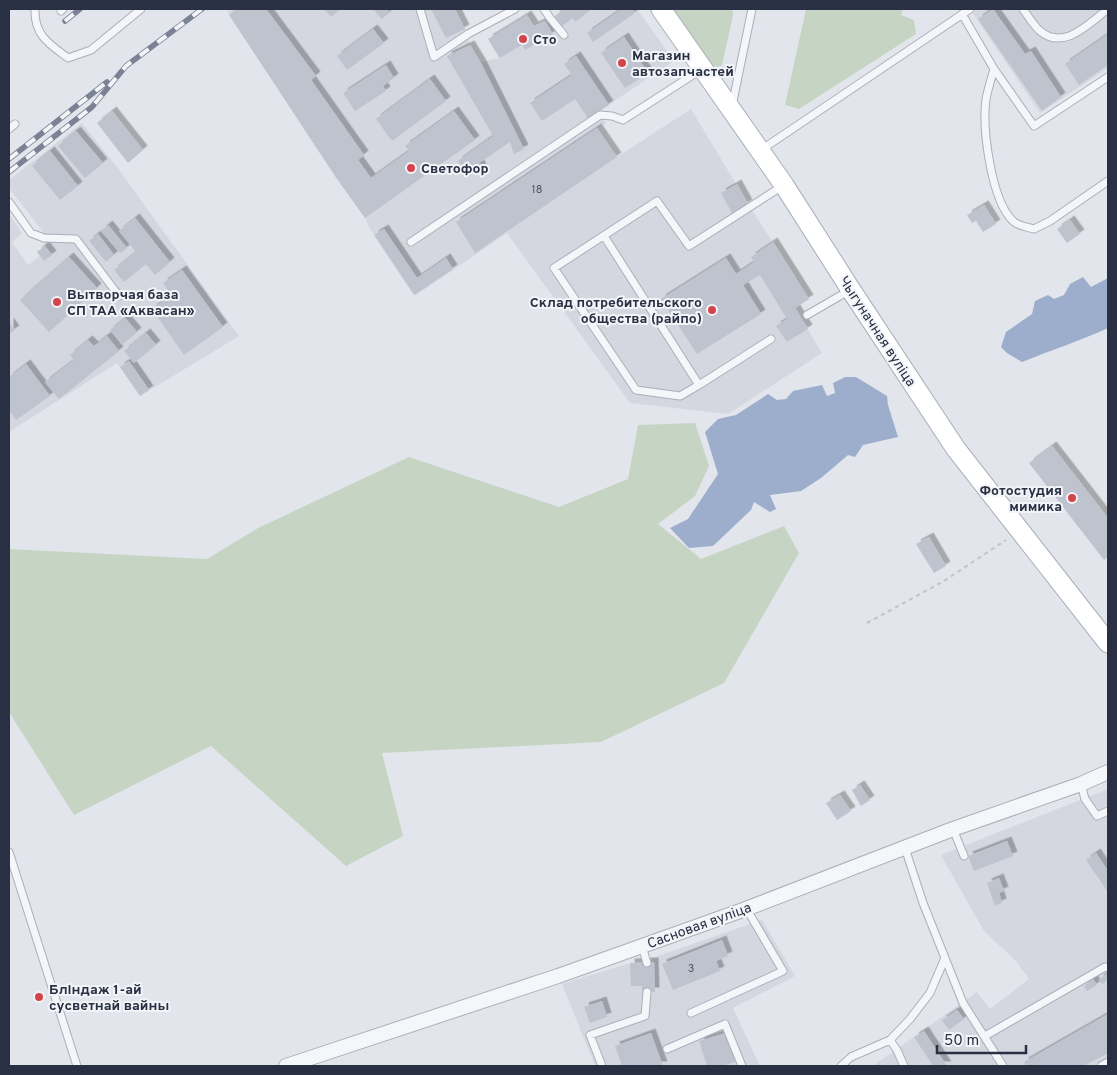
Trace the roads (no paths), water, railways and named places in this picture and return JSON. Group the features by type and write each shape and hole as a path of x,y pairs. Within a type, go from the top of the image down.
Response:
{"street":[{"name":"Чыгуначная вуліца","path":"661,9 784,185 850,290 956,449 1108,643"},
{"name":"Сасновая вуліца","path":"286,1066 558,976 642,946 953,829 1081,784 1108,772"}],"lane":[{"path":"35,9 34,18 43,40 68,58 91,50 142,9"},
{"path":"420,9 434,57 468,34 515,9"},
{"path":"544,9 564,35"},
{"path":"760,150 970,9"},
{"path":"1023,9 1038,30 1050,38 1063,39 1076,33 1108,9"},
{"path":"732,109 751,10"},
{"path":"962,14 994,69 1034,126 1108,77"},
{"path":"411,242 600,115 612,116 623,120 703,69"},
{"path":"994,69 986,100 989,155 993,182 999,200 1003,209 1014,223 1034,229 1050,221 1108,182"},
{"path":"9,129 15,124"},
{"path":"771,339 680,396 636,390 554,268 657,201 689,246 784,185"},
{"path":"9,202 31,233 44,238 76,239 119,296"},
{"path":"604,236 699,385"},
{"path":"807,316 850,290"},
{"path":"1081,784 1085,799 1097,816 1108,812"},
{"path":"953,829 964,856"},
{"path":"905,848 923,903 963,1003 1003,1066"},
{"path":"9,852 77,1066"},
{"path":"691,1013 783,971 746,908"},
{"path":"642,946 647,963"},
{"path":"841,1066 851,1057 890,1040 910,1019 930,993 945,958"},
{"path":"985,1036 1105,967 1108,968"},
{"path":"602,1066 590,1035 645,1016 647,992"},
{"path":"667,1050 725,1024 742,1066"},
{"path":"890,1040 904,1066"},
{"path":"1101,1066 1108,1062"}],"water":[{"path":"1083,277 1091,287 1108,278 1108,328 1022,362 1001,347 1006,332 1032,314 1035,301 1048,295 1054,299 1064,295 1070,284"},
{"path":"845,377 856,377 887,396 898,437 863,445 855,457 848,455 821,478 801,491 770,495 776,509 770,512 754,502 751,510 713,546 689,548 670,528 688,519 718,474 705,432 718,419 736,415 768,394 777,400 786,399 793,391 822,385 827,396 835,393 833,383"}],"railway":[{"path":"65,21 80,9"},
{"path":"9,172 92,107 126,66 202,9"},
{"path":"9,159 107,82"}],"place":[{"name":"Сто","path":"523,39"},
{"name":"Магазин автозапчастей","path":"622,63"},
{"name":"Светофор","path":"411,168"},
{"name":"Вытворчая база СП ТАА «Аквасан»","path":"57,302"},
{"name":"Склад потребительского общества (райпо)","path":"712,310"},
{"name":"Фотостудия мимика","path":"1072,498"},
{"name":"Бліндаж 1-ай сусветнай вайны","path":"39,997"}]}
